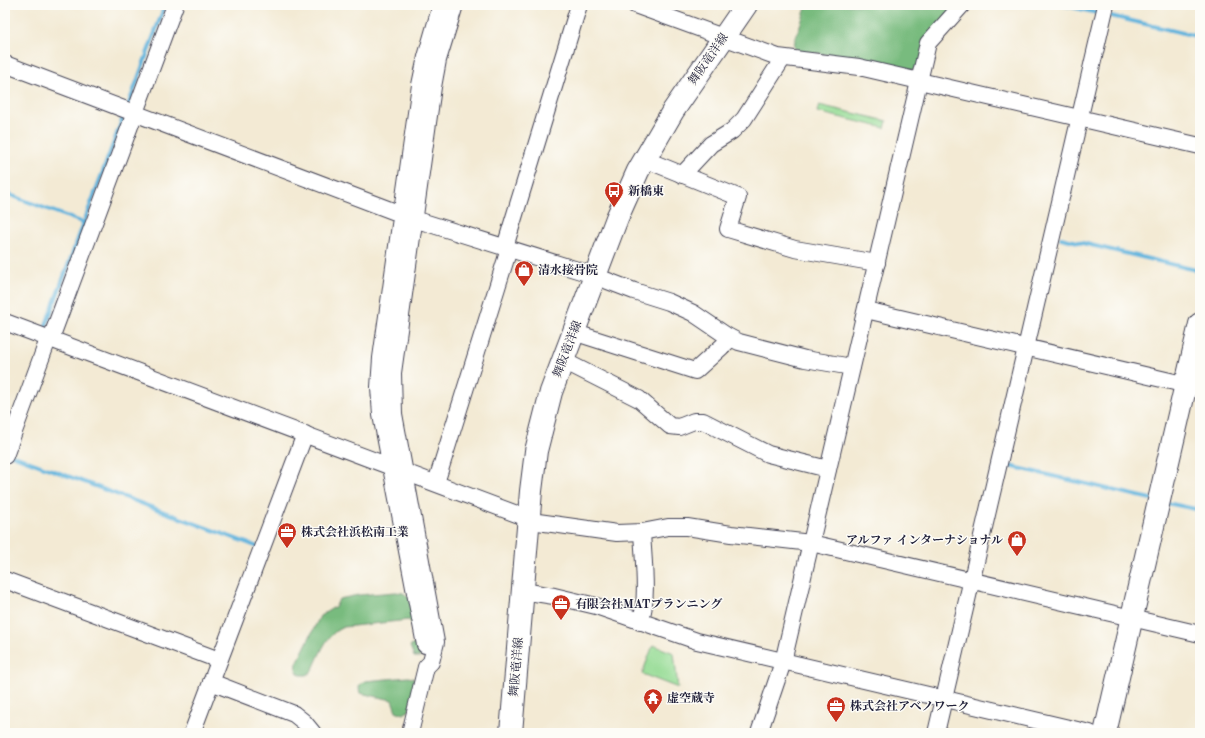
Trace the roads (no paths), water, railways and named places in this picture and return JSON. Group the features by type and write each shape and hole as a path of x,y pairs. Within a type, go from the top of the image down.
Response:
{"main road":[{"name":"舞阪竜洋線","path":"511,733 533,471 540,431 551,392 562,360 624,202 644,159 673,111 746,5"},
{"path":"1104,733 1131,617 1193,386 1200,324"}],"street":[{"path":"5,456 44,337 129,111 175,5"},
{"path":"410,733 426,667 431,662 436,642 398,469 392,380 423,71 441,5"},
{"path":"408,216 436,73 455,5"},
{"path":"436,483 579,5"},
{"path":"636,5 723,38 783,58 846,64 1200,146"},
{"path":"759,733 783,662 928,43 962,5"},
{"path":"936,733 1106,5"},
{"path":"682,175 711,144 736,128 754,105 783,58"},
{"path":"5,64 408,216 595,276 677,305 739,342 793,356 852,367"},
{"path":"644,159 738,197 728,229 795,249 876,263"},
{"path":"866,310 1193,386"},
{"path":"5,322 538,522 601,532 642,532 678,526 731,534 811,543 1200,634"},
{"path":"573,332 695,371 727,342 729,337"},
{"path":"562,360 633,395 651,408 670,426 679,427 694,421 703,421 768,454 828,469"},
{"path":"192,733 219,660 224,652 305,434"},
{"path":"640,622 643,616 644,583 642,532"},
{"path":"5,580 219,660"},
{"path":"522,592 575,600 697,641 1090,733"},
{"path":"211,682 294,714 304,722 313,733"}],"waterway":[{"path":"128,106 165,5"},
{"path":"1063,5 1097,13"},
{"path":"1111,16 1200,37"},
{"path":"43,333 125,112"},
{"path":"5,193 84,223"},
{"path":"1061,238 1200,271"},
{"path":"9,454 258,547"},
{"path":"1005,465 1151,499"},
{"path":"1167,503 1200,510"}],"place":[{"name":"新橋東","path":"614,208"},
{"name":"清水接骨院","path":"524,287"},
{"name":"株式会社浜松南工業","path":"287,549"},
{"name":"アルファ インターナショナル","path":"1017,557"},
{"name":"有限会社MATプランニング","path":"561,621"},
{"name":"虚空蔵寺","path":"653,715"},
{"name":"株式会社アベノワーク","path":"836,723"}]}
